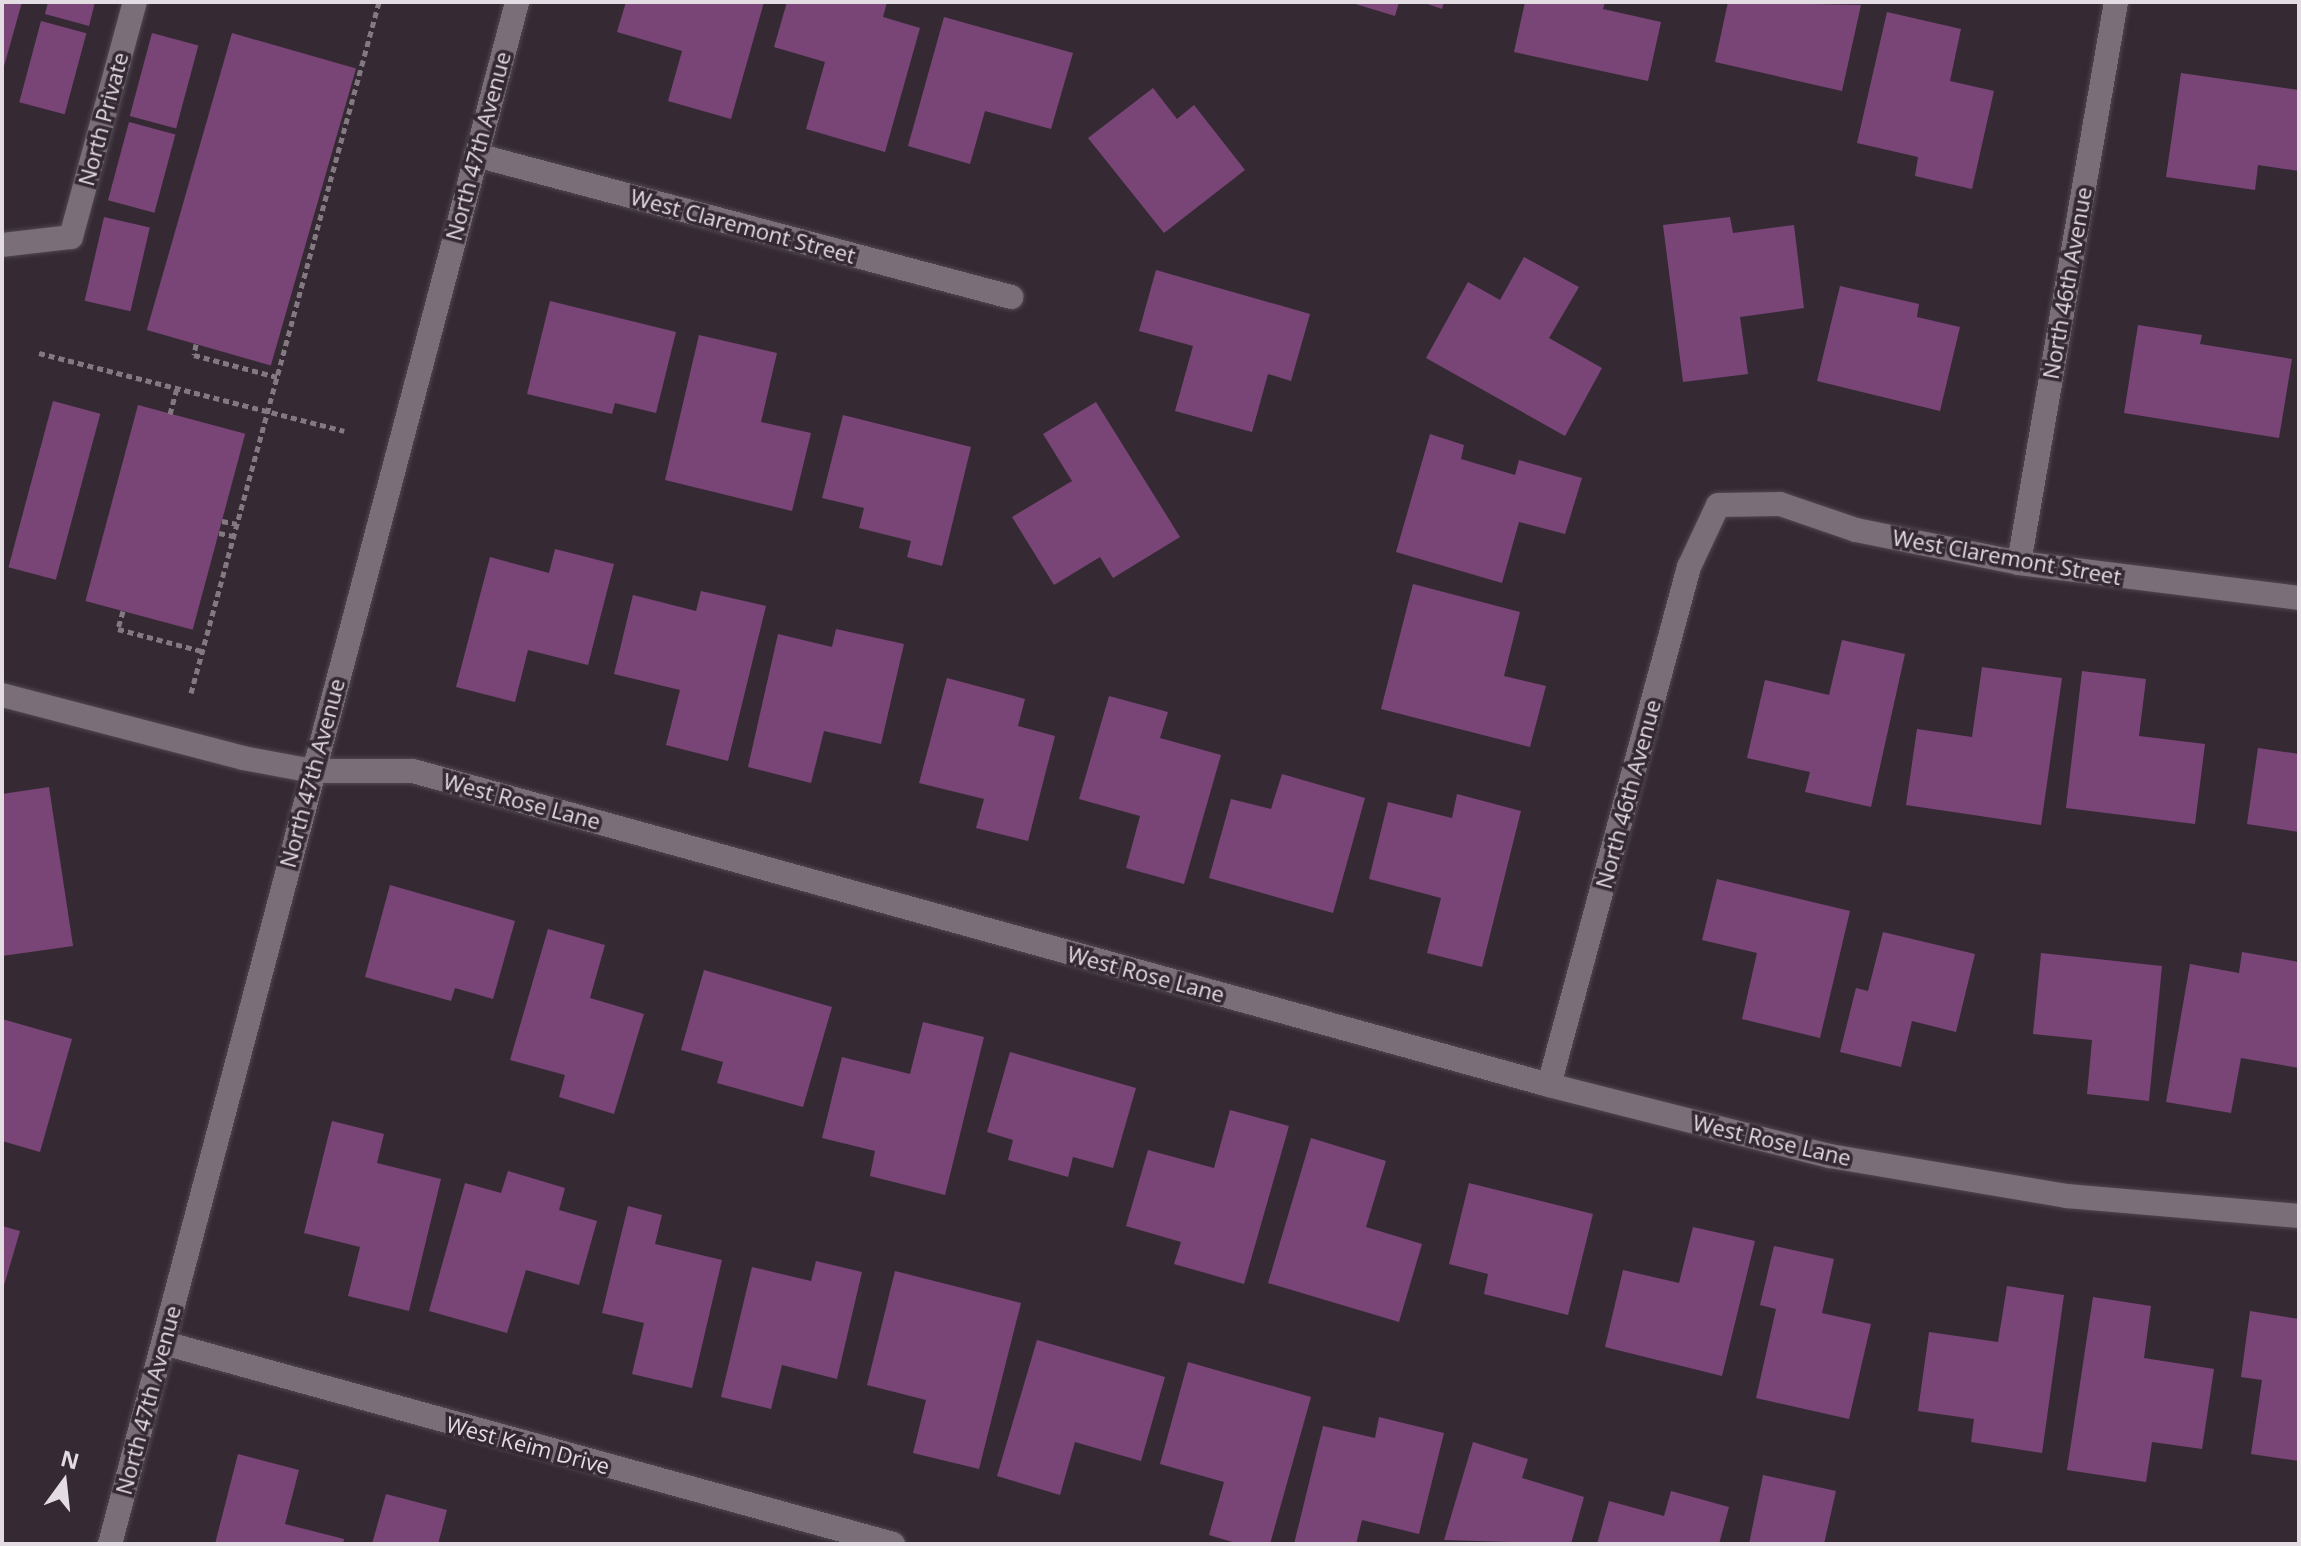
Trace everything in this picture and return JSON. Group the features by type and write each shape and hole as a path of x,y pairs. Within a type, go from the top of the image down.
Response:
{"street":[{"name":"North Private","path":"2,245 71,237 135,2"},
{"name":"North 47th Avenue","path":"110,1544 517,2"},
{"name":"North 46th Avenue","path":"2019,563 2116,2"},
{"name":"West Claremont Street","path":"476,155 1011,297"},
{"name":"West Claremont Street","path":"1718,505 1780,504 1856,530 2019,563 2299,598"},
{"name":"North 46th Avenue","path":"1549,1085 1689,567 1718,505"},
{"name":"West Rose Lane","path":"2,695 215,753 313,771 413,771 1549,1085 1830,1156 2067,1196 2299,1216"},
{"name":"West Keim Drive","path":"164,1343 893,1544"}],"path":[{"path":"191,693 379,2"},
{"path":"196,344 194,355 277,377"},
{"path":"39,353 344,431"},
{"path":"170,414 177,388"},
{"path":"222,521 237,524"},
{"path":"219,533 233,536"},
{"path":"123,611 118,629 202,651"}],"building":[{"path":"2,2 22,2 3,70 2,70"},
{"path":"48,2 95,2 89,26 45,14"},
{"path":"626,2 764,2 731,119 668,101 682,51 617,32"},
{"path":"787,2 887,2 883,17 920,28 885,152 806,129 825,62 774,47"},
{"path":"1349,2 1399,2 1395,16"},
{"path":"1422,2 1444,2 1442,9"},
{"path":"1525,2 1605,2 1603,9 1661,22 1648,81 1514,52"},
{"path":"1728,2 1861,5 1842,91 1715,62"},
{"path":"1887,12 1961,29 1950,81 1994,91 1972,189 1915,176 1918,157 1857,143"},
{"path":"944,17 1073,53 1051,129 985,111 970,164 908,146"},
{"path":"41,21 86,33 65,114 19,102"},
{"path":"152,33 198,45 176,128 130,116"},
{"path":"232,33 356,69 271,366 147,330"},
{"path":"2181,73 2299,90 2299,171 2258,165 2255,190 2166,177"},
{"path":"1153,88 1177,119 1194,105 1245,170 1164,233 1088,138"},
{"path":"129,122 175,134 154,213 108,200"},
{"path":"104,217 150,228 130,311 85,301"},
{"path":"1730,217 1733,233 1794,225 1804,308 1740,317 1748,374 1683,382 1663,225"},
{"path":"1524,257 1579,287 1549,338 1602,368 1565,436 1426,358 1468,282 1500,300"},
{"path":"1156,270 1310,314 1291,381 1268,374 1252,432 1175,411 1193,346 1139,331"},
{"path":"1840,286 1919,304 1917,317 1960,327 1940,411 1817,381"},
{"path":"550,301 676,332 656,413 615,403 612,414 527,394"},
{"path":"2138,325 2202,335 2200,344 2292,359 2279,438 2124,413"},
{"path":"699,335 777,353 761,422 811,433 792,511 665,480"},
{"path":"53,401 100,414 56,580 8,567"},
{"path":"1096,402 1180,537 1113,578 1100,557 1054,585 1012,517 1072,481 1043,434"},
{"path":"138,405 245,434 193,630 85,601"},
{"path":"843,415 971,447 942,566 907,557 911,541 859,528 864,508 822,498"},
{"path":"1430,434 1464,445 1461,459 1515,475 1519,460 1582,478 1565,534 1519,522 1502,583 1396,552"},
{"path":"555,549 614,564 588,665 528,650 515,702 456,687 490,557 549,573"},
{"path":"1413,584 1520,612 1504,676 1546,686 1530,747 1381,709"},
{"path":"701,591 766,606 728,761 666,745 680,690 614,674 633,595 696,611"},
{"path":"836,629 904,644 881,744 824,731 811,783 748,767 778,634 832,647"},
{"path":"1842,640 1905,654 1871,807 1805,792 1810,772 1747,758 1765,680 1829,695"},
{"path":"1982,667 2062,678 2041,825 1906,805 1917,729 1972,737"},
{"path":"2082,671 2146,679 2139,736 2205,744 2195,824 2066,808"},
{"path":"947,678 1025,699 1018,726 1055,736 1028,841 976,828 984,799 919,783"},
{"path":"1109,696 1168,712 1160,738 1221,755 1184,884 1126,868 1140,816 1079,799"},
{"path":"2258,748 2299,754 2299,832 2247,824"},
{"path":"1282,774 1365,798 1333,913 1209,878 1231,799 1271,809"},
{"path":"49,787 73,946 2,956 2,794"},
{"path":"1457,794 1521,811 1482,967 1427,953 1441,898 1369,879 1388,802 1452,818"},
{"path":"1717,879 1850,911 1820,1038 1742,1019 1757,953 1702,940"},
{"path":"390,885 515,921 493,999 455,988 451,1001 365,977"},
{"path":"548,929 605,945 590,998 644,1014 614,1114 559,1097 565,1075 510,1060"},
{"path":"1883,932 1975,954 1956,1032 1912,1021 1901,1067 1840,1052 1856,988 1868,991"},
{"path":"2242,952 2299,962 2299,1068 2241,1058 2231,1113 2166,1102 2190,964 2239,973"},
{"path":"2041,953 2162,966 2149,1101 2087,1094 2092,1040 2033,1034"},
{"path":"704,970 832,1007 803,1107 717,1083 723,1062 681,1050"},
{"path":"2,1019 72,1039 40,1152 2,1141"},
{"path":"923,1022 984,1037 945,1195 870,1176 875,1151 822,1138 842,1057 910,1074"},
{"path":"1010,1052 1136,1088 1113,1168 1073,1157 1068,1177 1008,1160 1013,1140 987,1132"},
{"path":"1230,1110 1289,1126 1244,1284 1174,1264 1181,1242 1126,1226 1148,1150 1214,1168"},
{"path":"332,1121 384,1134 377,1163 441,1179 409,1311 348,1296 360,1247 304,1233"},
{"path":"1311,1138 1386,1161 1366,1227 1422,1244 1399,1322 1268,1283"},
{"path":"508,1171 565,1188 559,1210 597,1221 579,1285 526,1270 507,1333 429,1311 465,1183 501,1193"},
{"path":"1469,1183 1593,1214 1568,1315 1484,1294 1488,1274 1449,1264"},
{"path":"628,1206 662,1215 655,1244 722,1260 692,1388 632,1374 644,1323 602,1313"},
{"path":"2,1226 20,1231 3,1289 2,1289"},
{"path":"1693,1227 1755,1241 1722,1376 1605,1347 1623,1270 1679,1283"},
{"path":"1774,1246 1834,1259 1822,1313 1871,1324 1849,1419 1756,1398 1776,1309 1760,1305"},
{"path":"816,1261 862,1272 837,1379 782,1365 771,1409 721,1397 752,1267 811,1281"},
{"path":"895,1271 1021,1303 979,1469 913,1453 926,1400 867,1385"},
{"path":"2007,1286 2064,1295 2042,1453 1971,1442 1974,1419 1918,1411 1929,1332 1998,1342"},
{"path":"2093,1297 2151,1306 2144,1358 2214,1369 2202,1449 2152,1442 2146,1482 2067,1470"},
{"path":"2250,1311 2299,1319 2299,1461 2251,1454 2262,1380 2241,1377"},
{"path":"1037,1340 1165,1377 1141,1461 1075,1442 1060,1495 997,1476"},
{"path":"1188,1362 1311,1397 1270,1544 1239,1544 1209,1535 1224,1482 1160,1464"},
{"path":"1379,1417 1444,1433 1419,1534 1362,1520 1356,1544 1294,1544 1323,1426 1375,1438"},
{"path":"1473,1442 1528,1459 1522,1478 1584,1497 1571,1544 1444,1540"},
{"path":"238,1454 299,1470 285,1524 344,1539 343,1544 215,1544"},
{"path":"1763,1475 1836,1491 1824,1544 1749,1544"},
{"path":"1671,1491 1729,1507 1719,1544 1597,1544 1609,1501 1664,1516"},
{"path":"386,1494 447,1510 438,1544 372,1544"}]}
